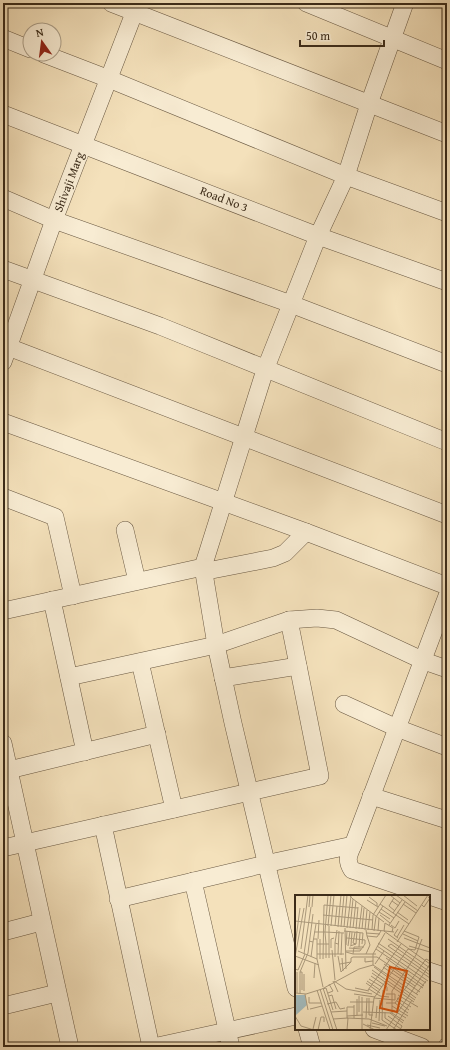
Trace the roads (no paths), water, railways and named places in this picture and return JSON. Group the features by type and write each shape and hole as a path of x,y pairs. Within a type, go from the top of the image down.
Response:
{"street":[{"path":"111,3 137,7 369,104 447,134"},
{"path":"306,3 447,60"},
{"path":"295,980 290,938 265,864 250,792 223,678 203,567 222,501 245,437 265,370 318,236 346,176 369,104 406,3"},
{"name":"Shivaji Marg","path":"5,351 137,7"},
{"path":"3,38 22,45"},
{"path":"62,61 346,176 447,213"},
{"name":"Road No 3","path":"3,114 84,144 318,236 447,282"},
{"path":"3,198 54,220 290,304 447,364"},
{"path":"3,268 32,280 160,326 265,370 447,442"},
{"path":"5,351 245,437 447,515"},
{"path":"3,422 306,532 447,586"},
{"path":"3,497 55,517 73,596"},
{"path":"125,530 137,581"},
{"path":"3,611 203,567 212,570 273,558 285,553 306,532"},
{"path":"426,895 352,870 348,863 347,856 424,661 447,596"},
{"path":"52,600 86,752"},
{"path":"69,677 216,645 289,620 317,618 336,620 424,661 447,669"},
{"path":"3,848 320,776 289,620"},
{"path":"140,662 174,809"},
{"path":"223,678 298,666"},
{"path":"344,704 397,728 447,747"},
{"path":"6,768 86,752 157,734"},
{"path":"3,743 6,768 70,1047"},
{"path":"371,796 447,820"},
{"path":"103,825 118,900 152,1047 295,1016"},
{"path":"118,900 265,864 352,845"},
{"path":"193,881 231,1047"},
{"path":"430,896 447,902"},
{"path":"3,932 41,922"},
{"path":"430,971 447,977"},
{"path":"3,1006 57,993"},
{"path":"307,1030 312,1047"},
{"path":"377,1030 422,1047"}]}
